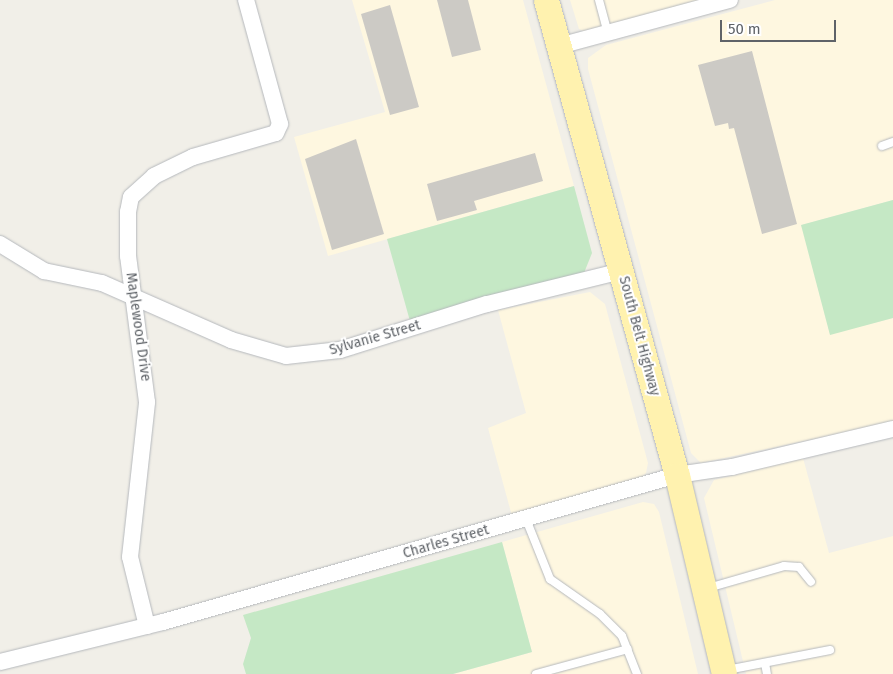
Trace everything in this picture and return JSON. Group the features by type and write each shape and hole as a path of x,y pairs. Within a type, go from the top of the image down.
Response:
{"main road":[{"name":"South Belt Highway","path":"546,0 677,475 723,673"}],"street":[{"name":"Maplewood Drive","path":"147,626 130,557 147,402 127,230 131,197 169,169 193,157 263,139 276,133 280,124 246,0"},
{"path":"559,46 730,0"},
{"name":"Sylvanie Street","path":"0,244 44,271 102,283 231,340 286,356 340,350 487,304 621,271"},
{"name":"Charles Street","path":"0,662 147,626 677,475 732,467 893,429"}],"lane":[{"path":"599,0 608,33"},
{"path":"882,146 893,142"},
{"path":"526,519 550,579 600,614 628,649 637,674"},
{"path":"704,590 784,566 799,566 811,582"},
{"path":"536,674 628,649"},
{"path":"723,673 830,650"},
{"path":"765,663 767,674"}],"shaded area":[{"path":"352,0 523,0 574,186 328,256 294,137 385,112"},
{"path":"570,0 713,0 588,33 579,29"},
{"path":"775,0 893,0 893,200 802,225 830,334 893,318 893,422 701,463 691,453 588,69 588,58 606,45"},
{"path":"590,292 605,304 648,463 646,473 638,481 512,516 488,428 526,413 498,310"},
{"path":"803,458 829,553 893,536 893,674 746,674 704,498 714,480"},
{"path":"643,502 654,504 659,512 698,674 453,674 532,652 502,542"}],"green space":[{"path":"574,186 592,253 584,273 410,321 387,239"},
{"path":"893,200 893,318 830,335 801,225"},
{"path":"502,542 532,652 453,674 246,674 243,664 251,638 243,615"}],"building":[{"path":"437,0 468,0 481,50 452,57"},
{"path":"390,5 419,107 390,115 361,14"},
{"path":"752,51 797,224 762,234 734,128 729,129 728,123 715,126 698,65"},
{"path":"356,139 384,234 332,250 305,159"},
{"path":"535,153 543,181 474,201 477,210 437,221 427,184"}]}
